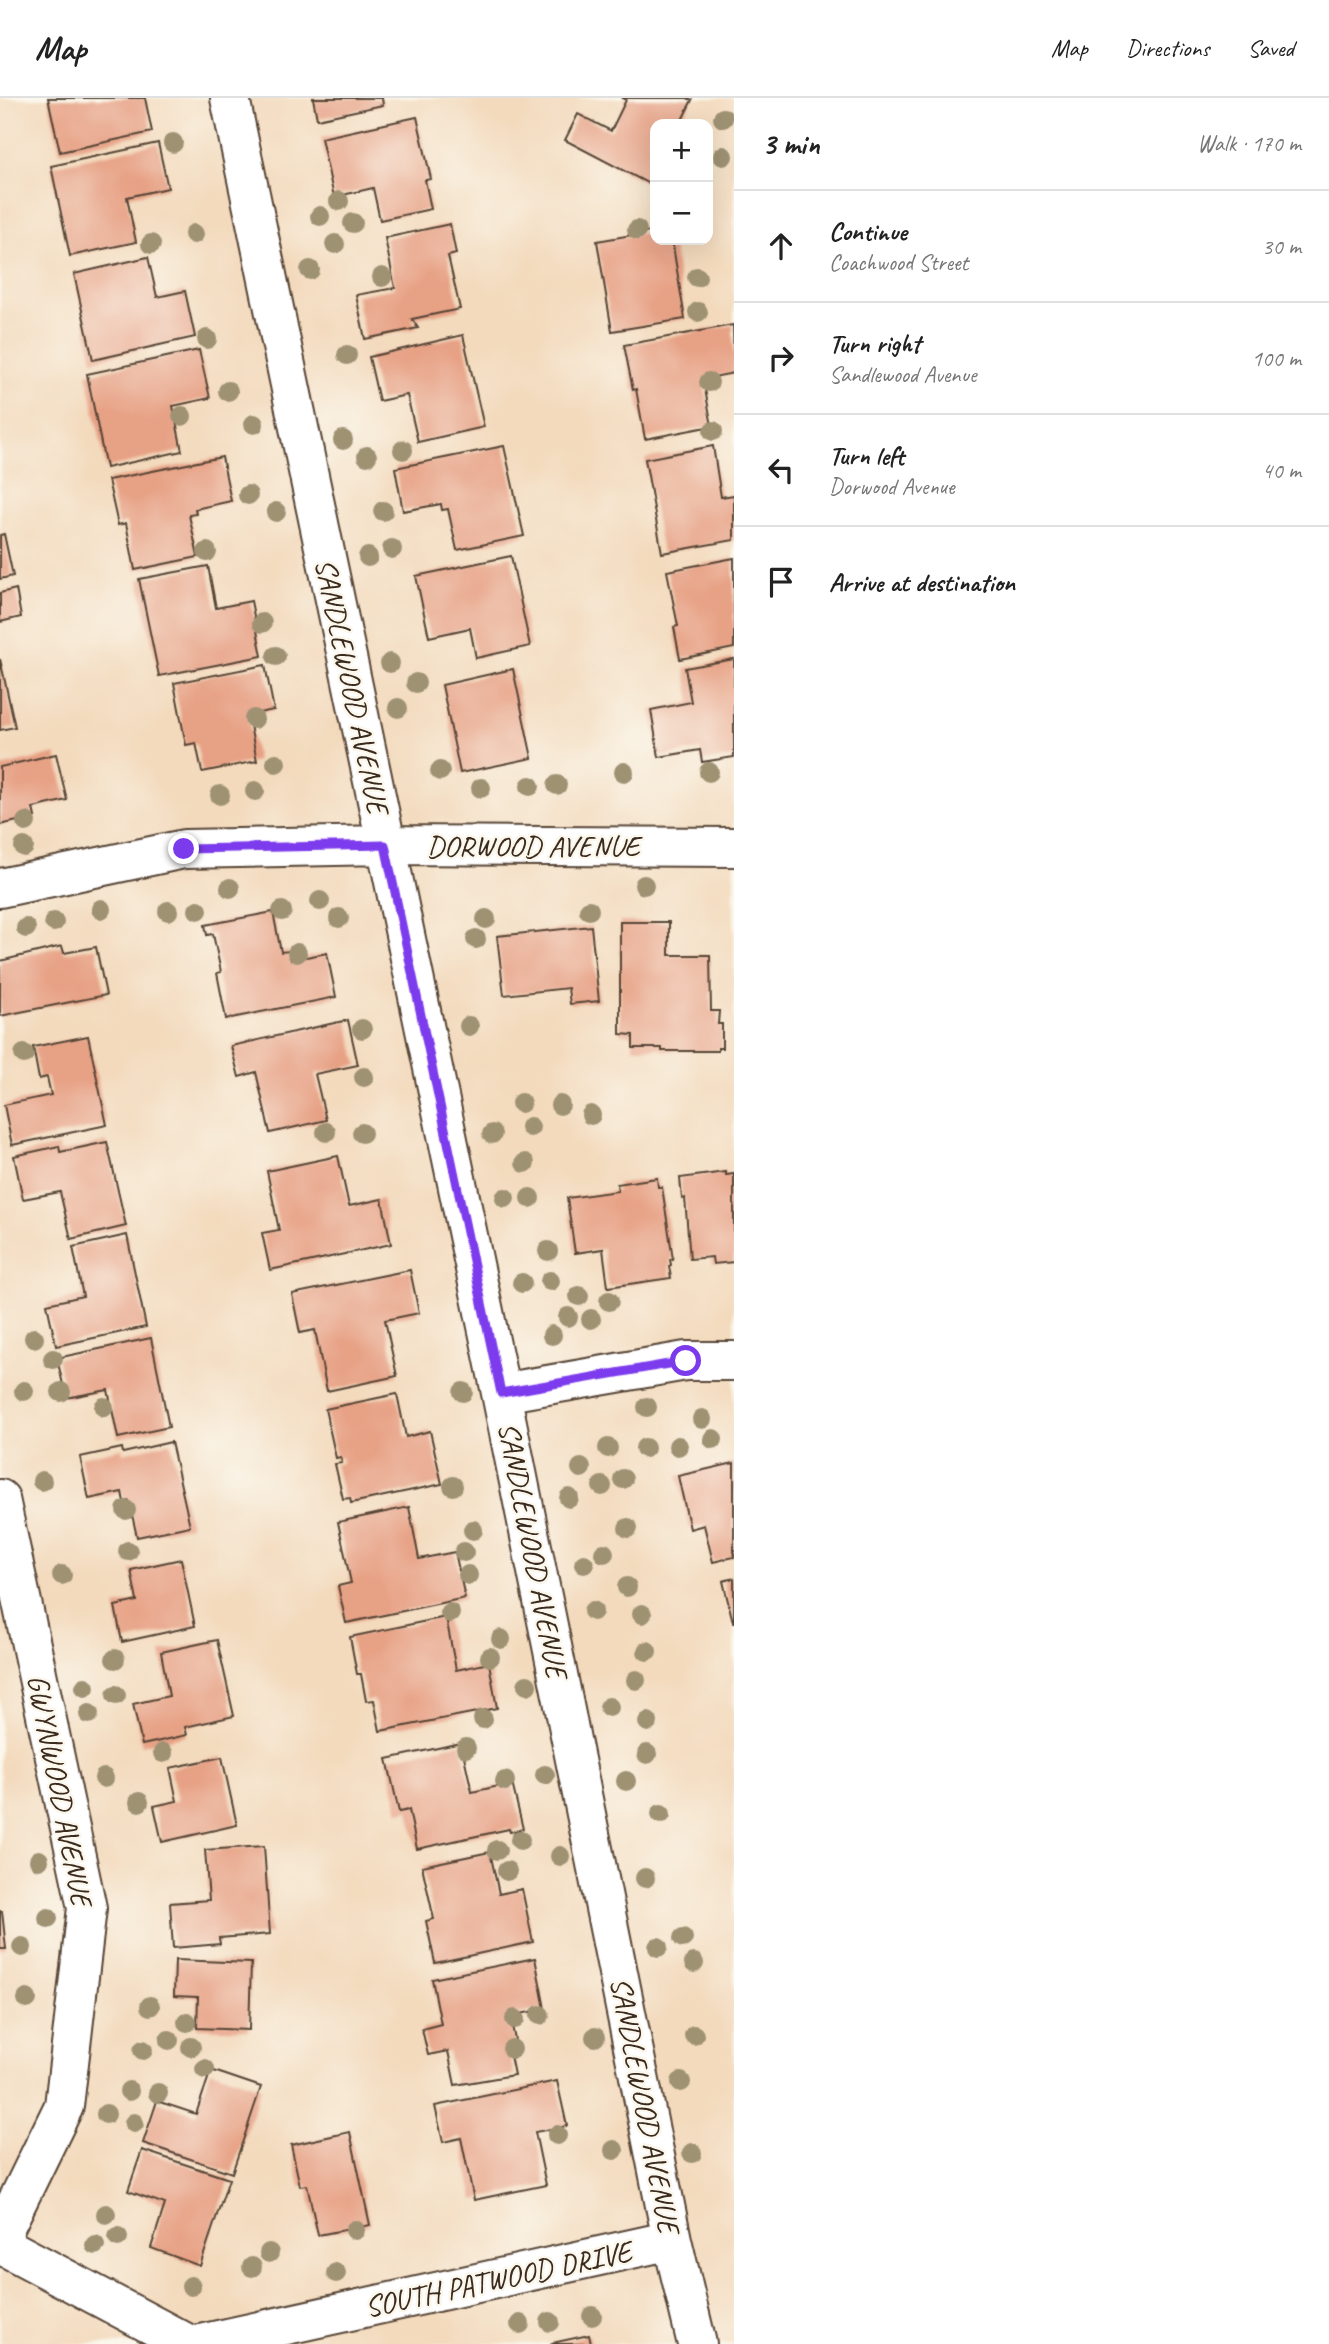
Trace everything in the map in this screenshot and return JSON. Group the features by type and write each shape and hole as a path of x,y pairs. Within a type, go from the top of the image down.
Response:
{"street":[{"name":"SANDLEWOOD AVENUE","path":"230,98 501,1393 672,2241 697,2344"},
{"name":"DORWOOD AVENUE","path":"0,888 184,849 385,845 734,847"},
{"path":"501,1393 686,1361 734,1361"},
{"name":"GWYNWOOD AVENUE","path":"0,1499 87,1908 64,2106 0,2237"},
{"name":"SOUTH PATWOOD DRIVE","path":"200,2344 672,2241"},
{"path":"0,2244 188,2344"}],"building":[{"path":"48,98 145,98 152,132 60,152"},
{"path":"313,98 382,98 383,105 317,119"},
{"path":"622,98 692,100 682,119 650,119 649,184 565,140 578,114 611,131 626,100"},
{"path":"417,117 431,179 425,180 431,209 380,220 373,188 334,197 321,138"},
{"path":"158,143 168,188 127,197 136,242 70,256 51,166"},
{"path":"450,224 456,254 448,256 460,309 412,319 418,328 365,339 356,295 395,288 385,238"},
{"path":"650,232 650,245 673,245 685,319 612,331 597,241"},
{"path":"148,257 157,297 185,291 195,337 93,360 74,274"},
{"path":"733,325 734,373 703,379 712,426 645,439 636,389 633,390 624,345"},
{"path":"463,335 484,427 418,442 407,395 379,401 369,357"},
{"path":"199,350 210,398 173,406 182,451 106,468 87,374"},
{"path":"504,446 524,536 457,550 448,509 442,510 441,504 403,511 395,468"},
{"path":"713,446 721,497 734,495 734,540 662,553 645,459"},
{"path":"222,457 231,501 195,509 196,514 189,515 198,557 135,570 126,523 118,525 108,480"},
{"path":"4,534 13,576 0,579 0,535"},
{"path":"511,556 530,646 476,658 470,628 429,637 416,576"},
{"path":"734,558 734,648 680,659 674,627 678,626 667,571"},
{"path":"208,566 216,608 251,601 262,656 159,676 139,579"},
{"path":"16,589 21,617 0,622 0,593"},
{"path":"0,659 15,727 0,730"},
{"path":"734,659 734,757 702,762 700,750 659,757 651,710 691,702 685,668"},
{"path":"265,665 274,710 248,715 257,761 202,772 196,743 186,745 174,683"},
{"path":"513,669 532,758 460,773 442,685"},
{"path":"56,754 67,800 33,808 35,817 0,825 0,767"},
{"path":"273,912 281,952 289,951 291,960 327,953 336,997 226,1019 217,973 221,972 213,934 207,935 205,925"},
{"path":"620,922 669,922 669,955 710,955 711,1011 719,1011 722,1048 718,1048 718,1051 662,1051 662,1048 633,1048 633,1035 620,1034"},
{"path":"591,926 599,1001 570,1004 568,988 504,995 497,936"},
{"path":"62,946 64,953 96,947 106,995 0,1016 0,961"},
{"path":"348,1020 358,1065 315,1074 326,1120 270,1133 256,1072 239,1077 231,1046"},
{"path":"88,1036 107,1125 12,1145 4,1105 51,1095 47,1077 39,1079 33,1047"},
{"path":"107,1142 126,1226 71,1239 60,1192 23,1199 14,1156 59,1146 60,1152"},
{"path":"338,1156 349,1206 382,1199 391,1244 270,1270 262,1233 279,1230 267,1171"},
{"path":"726,1172 726,1175 734,1174 734,1262 713,1264 712,1257 690,1259 685,1198 682,1199 680,1178"},
{"path":"657,1178 658,1187 662,1187 673,1259 670,1259 669,1266 671,1278 608,1287 603,1249 575,1253 567,1198 618,1191 617,1184"},
{"path":"127,1235 146,1327 56,1346 47,1304 83,1296 73,1247"},
{"path":"410,1270 419,1313 385,1320 397,1376 327,1391 315,1330 300,1333 292,1294"},
{"path":"151,1338 169,1427 118,1438 108,1390 66,1398 57,1358"},
{"path":"397,1394 406,1437 430,1431 442,1484 351,1503 350,1498 343,1499 335,1464 342,1463 341,1457 336,1458 325,1409"},
{"path":"171,1442 190,1526 137,1537 129,1501 124,1502 122,1492 89,1499 80,1457 122,1448 123,1453"},
{"path":"734,1463 734,1557 713,1562 704,1525 690,1529 678,1476"},
{"path":"409,1507 419,1559 455,1552 465,1598 346,1623 338,1586 351,1583 338,1522"},
{"path":"181,1559 195,1626 122,1642 115,1606 137,1601 131,1570"},
{"path":"734,1578 734,1622 733,1622 723,1581"},
{"path":"446,1617 456,1670 489,1663 497,1708 380,1731 374,1700 366,1701 361,1674 357,1674 350,1637"},
{"path":"217,1640 234,1716 185,1727 187,1735 142,1745 133,1704 169,1696 161,1652"},
{"path":"461,1743 472,1792 512,1783 523,1829 510,1832 509,1829 417,1849 409,1810 399,1812 387,1759"},
{"path":"222,1757 237,1825 162,1842 154,1806 177,1801 170,1768"},
{"path":"264,1846 270,1934 219,1938 220,1944 173,1948 170,1903 209,1900 205,1850"},
{"path":"490,1852 499,1894 522,1889 533,1942 435,1963 426,1921 434,1919 422,1866"},
{"path":"2,1911 6,1949 0,1949"},
{"path":"535,1958 545,2009 510,2016 516,2045 508,2046 514,2075 455,2085 448,2051 428,2055 422,2029 441,2024 432,1979"},
{"path":"175,1960 251,1963 249,2030 197,2028 198,1997 174,1996"},
{"path":"211,2070 261,2087 232,2173 143,2143 157,2101 196,2114"},
{"path":"557,2081 567,2126 535,2132 546,2185 474,2200 461,2138 443,2142 435,2106"},
{"path":"350,2132 370,2225 318,2235 307,2185 300,2186 291,2145"},
{"path":"142,2150 229,2179 200,2266 151,2248 165,2204 128,2191"},
{"path":"589,2335 591,2344 552,2343"}],"route":[{"path":"184,849 385,845 501,1393 686,1361"}]}
